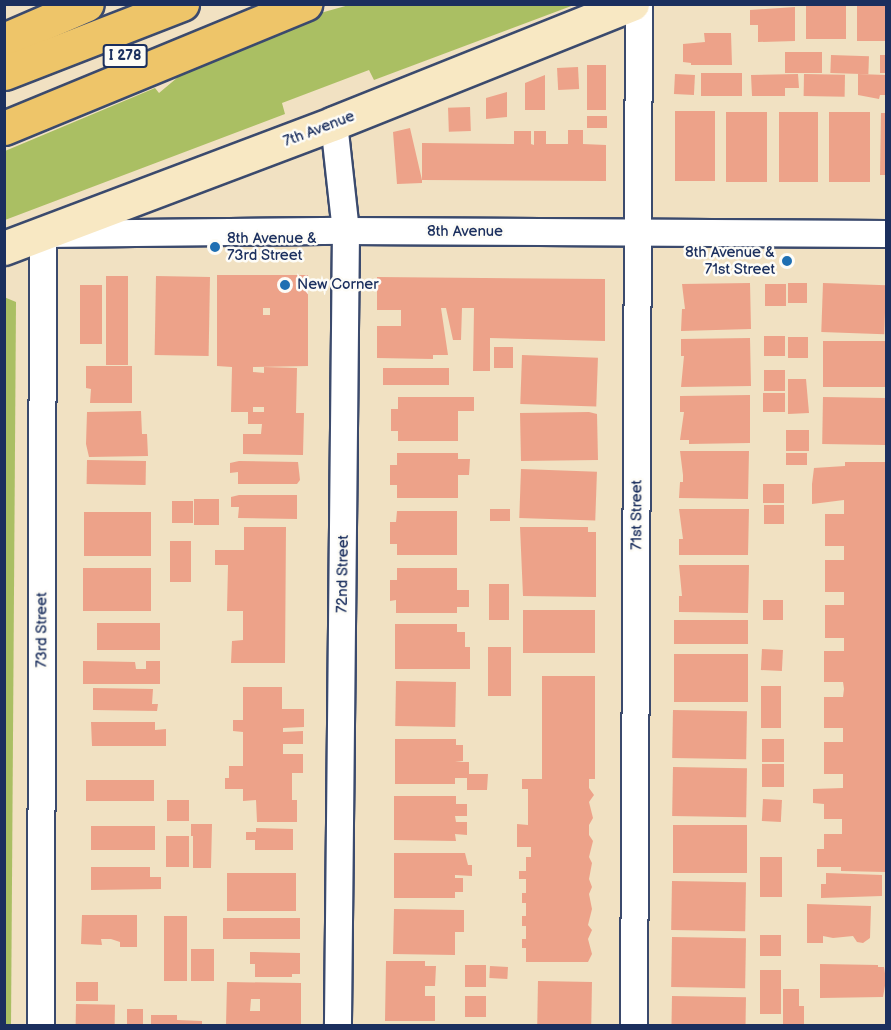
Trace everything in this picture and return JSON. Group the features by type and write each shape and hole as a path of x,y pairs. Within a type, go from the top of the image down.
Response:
{"highway":[{"path":"4,40 87,4"},
{"name":"I 278","path":"4,73 182,4"},
{"name":"I 278","path":"4,108 246,4"},
{"path":"4,128 305,4"}],"main road":[{"name":"7th Avenue","path":"4,248 334,123 632,4"}],"street":[{"name":"71st Street","path":"634,1026 639,4"},
{"name":"72nd Street","path":"334,123 346,231 338,1026"},
{"name":"8th Avenue","path":"43,234 346,231 886,234"},
{"name":"73rd Street","path":"41,1026 43,234"}],"green space":[{"path":"349,5 574,5 374,80 369,70 282,103 285,114 5,220 5,151 155,88 159,93 196,62 267,28"},
{"path":"4,297 16,302 11,1026 4,1025"}],"building":[{"path":"806,4 846,4 846,39 806,39"},
{"path":"857,4 886,4 886,41 857,41"},
{"path":"795,7 795,41 758,42 758,25 750,25 750,10"},
{"path":"704,33 731,33 732,65 691,65 691,63 683,62 683,44 705,42"},
{"path":"785,52 822,52 822,73 785,73"},
{"path":"831,55 869,56 868,74 830,73"},
{"path":"880,55 886,55 886,73 880,73"},
{"path":"587,65 606,65 606,110 587,110"},
{"path":"578,67 579,89 558,90 557,68"},
{"path":"701,73 742,73 742,96 701,96"},
{"path":"675,74 695,75 694,95 674,94"},
{"path":"798,74 799,88 785,88 785,96 752,96 751,75"},
{"path":"804,74 845,75 845,97 804,96"},
{"path":"858,74 886,75 886,95 880,95 879,99 858,95"},
{"path":"545,75 545,110 525,110 525,83"},
{"path":"507,92 507,117 486,119 486,98"},
{"path":"470,107 471,131 449,132 448,108"},
{"path":"675,111 715,111 715,181 675,181"},
{"path":"726,112 767,112 767,182 726,182"},
{"path":"779,112 818,112 818,182 779,182"},
{"path":"829,112 870,112 870,182 829,182"},
{"path":"881,113 886,113 886,175 880,175"},
{"path":"587,116 607,116 607,128 587,128"},
{"path":"410,128 422,183 397,184 393,132"},
{"path":"568,130 583,130 583,144 606,145 606,181 422,180 422,143 514,144 514,131 531,131 531,144 534,145 534,131 546,131 546,144 568,144"},
{"path":"217,275 308,275 308,366 253,367 253,372 264,373 264,367 297,368 296,413 304,413 303,455 243,454 243,434 261,434 262,424 248,424 248,412 231,412 232,367 217,366","holes":["263,308 270,308 270,315 263,315","253,407 264,407 264,412 253,412"]},
{"path":"106,276 128,276 128,365 106,365"},
{"path":"156,276 210,277 209,356 155,355"},
{"path":"377,277 605,279 605,341 490,338 490,371 473,371 474,308 462,308 461,340 453,340 446,308 441,308 448,355 433,355 433,359 377,358 377,326 401,326 401,310 377,310"},
{"path":"750,283 751,329 681,331 682,309 685,309 682,284"},
{"path":"788,283 807,283 807,303 788,303"},
{"path":"823,283 886,285 884,334 821,332"},
{"path":"765,284 786,284 786,306 765,306"},
{"path":"80,285 102,285 102,344 80,344"},
{"path":"764,336 785,336 785,356 764,356"},
{"path":"788,337 808,337 808,358 788,358"},
{"path":"750,338 751,386 681,387 684,356 681,356 681,339"},
{"path":"823,341 886,341 886,387 823,387"},
{"path":"494,347 513,347 513,368 494,368"},
{"path":"522,355 598,358 596,407 520,404"},
{"path":"86,366 132,366 132,403 90,403 91,389 86,388"},
{"path":"383,368 449,368 449,385 383,385"},
{"path":"764,370 785,370 785,391 764,391"},
{"path":"788,379 806,379 809,413 788,414"},
{"path":"763,393 785,393 785,412 763,412"},
{"path":"750,395 750,443 689,444 689,440 680,440 684,412 680,412 680,396"},
{"path":"398,397 474,397 474,411 458,411 458,441 398,441 398,431 391,431 391,409 398,409"},
{"path":"823,397 886,398 885,445 822,444"},
{"path":"141,411 142,434 147,434 148,456 89,457 86,444 87,412"},
{"path":"589,412 597,414 598,460 521,461 520,413"},
{"path":"786,430 809,430 809,451 786,451"},
{"path":"680,451 749,451 748,499 679,498 680,482 683,482"},
{"path":"397,453 458,453 458,459 470,459 469,475 458,475 458,498 397,498 397,485 390,485 390,465 397,465"},
{"path":"786,453 807,453 807,465 786,465"},
{"path":"87,460 146,461 146,485 87,484"},
{"path":"239,461 298,462 300,480 297,484 238,484 238,472 230,473 230,463"},
{"path":"845,462 886,462 885,872 841,871 841,867 817,867 817,849 824,849 824,834 842,834 842,819 824,819 824,804 813,803 813,789 843,788 843,774 824,774 824,742 843,742 843,728 824,728 824,697 843,697 844,689 843,682 824,682 824,651 844,651 844,638 825,638 825,605 844,605 844,592 825,592 825,560 844,560 844,546 825,546 825,514 844,514 844,500 812,504 812,484 814,468 845,466"},
{"path":"521,469 597,472 595,521 519,518"},
{"path":"763,484 784,484 784,503 763,503"},
{"path":"297,495 297,519 238,518 239,507 231,507 231,497"},
{"path":"194,499 219,499 219,525 194,525"},
{"path":"172,501 193,501 193,523 172,523"},
{"path":"764,505 784,505 784,524 764,524"},
{"path":"490,509 510,509 510,521 490,521"},
{"path":"679,509 749,509 748,555 679,555 679,539 683,539"},
{"path":"397,511 457,511 457,555 397,555 397,544 390,544 390,522 396,522"},
{"path":"84,512 151,512 151,556 84,556"},
{"path":"244,527 286,527 285,663 231,663 232,641 243,640 243,611 227,611 228,565 215,565 215,550 244,550"},
{"path":"520,527 588,527 588,532 596,532 596,597 523,596"},
{"path":"170,541 191,541 191,582 170,582"},
{"path":"679,565 749,565 748,613 679,612 679,596 682,596"},
{"path":"83,568 151,568 151,611 83,611"},
{"path":"397,568 457,568 457,590 469,590 469,607 457,607 457,613 396,613 396,600 390,601 390,580 397,580"},
{"path":"489,584 509,584 509,620 489,620"},
{"path":"763,600 783,600 783,620 763,620"},
{"path":"523,610 595,610 595,653 523,653"},
{"path":"674,620 748,620 748,644 674,644"},
{"path":"97,623 160,623 160,650 97,650"},
{"path":"395,624 457,624 457,632 465,632 465,647 470,647 470,669 395,669"},
{"path":"488,647 511,647 511,696 488,696"},
{"path":"762,649 783,650 782,671 761,670"},
{"path":"674,654 748,654 748,702 674,702"},
{"path":"83,661 135,662 136,669 146,669 146,661 160,661 160,684 83,684"},
{"path":"542,676 595,676 595,779 589,779 589,788 594,795 589,802 593,818 589,825 589,835 593,841 589,857 592,863 589,879 592,887 589,894 592,909 588,925 592,930 588,939 592,954 588,962 526,962 526,948 522,948 522,939 526,939 526,926 522,926 522,916 526,916 526,903 522,903 522,893 526,893 526,879 519,879 519,871 526,871 526,857 531,857 531,847 517,847 517,824 528,825 528,789 522,789 522,779 542,779"},
{"path":"396,681 456,682 455,727 395,726"},
{"path":"761,686 781,686 781,728 761,728"},
{"path":"243,687 282,687 282,709 304,709 304,727 283,728 283,732 303,731 303,744 283,744 283,754 303,754 303,773 292,773 292,800 297,800 297,822 257,822 256,800 243,801 243,789 225,789 225,778 229,778 229,766 243,766 243,732 233,731 233,720 243,720"},
{"path":"93,688 153,689 152,704 158,704 157,711 93,710"},
{"path":"673,710 747,711 746,759 672,758"},
{"path":"91,722 155,722 155,730 166,729 166,746 92,746"},
{"path":"395,739 456,739 456,745 463,745 463,761 455,762 469,762 469,774 488,774 487,790 467,790 467,778 455,778 455,784 395,784"},
{"path":"762,739 784,739 784,762 762,762"},
{"path":"762,764 784,764 784,787 762,787"},
{"path":"673,767 747,768 746,817 672,816"},
{"path":"86,780 154,780 154,801 86,801"},
{"path":"394,796 456,796 456,804 467,804 467,816 455,816 456,822 467,822 467,835 455,834 456,841 394,840"},
{"path":"763,799 782,800 781,822 762,821"},
{"path":"167,800 189,800 189,821 167,821"},
{"path":"191,824 212,824 211,868 193,868"},
{"path":"673,825 747,825 747,873 673,873"},
{"path":"91,826 155,826 155,850 91,850"},
{"path":"256,828 293,829 293,850 255,850 255,840 246,840 246,832 256,832"},
{"path":"166,836 189,836 189,867 166,867"},
{"path":"394,853 465,853 468,865 472,865 472,876 455,875 455,878 463,878 463,892 455,892 455,898 394,898"},
{"path":"760,857 782,857 782,897 760,897"},
{"path":"91,867 150,867 150,877 161,877 161,889 91,890"},
{"path":"227,873 296,873 296,911 227,911"},
{"path":"826,873 882,875 882,896 821,898 821,884 826,884"},
{"path":"672,881 746,882 745,931 671,930"},
{"path":"807,904 871,906 870,938 863,943 857,942 853,936 833,938 823,936 823,943 807,943"},
{"path":"394,909 464,910 464,932 455,932 455,955 393,954"},
{"path":"82,915 137,915 137,947 120,947 120,942 111,939 101,939 102,945 81,944"},
{"path":"164,916 187,916 187,981 164,981"},
{"path":"223,918 300,918 300,939 223,939"},
{"path":"760,935 781,935 781,956 760,956"},
{"path":"672,937 746,938 745,988 671,987"},
{"path":"191,949 214,949 214,981 191,981"},
{"path":"250,952 300,953 300,974 292,974 292,977 255,977 255,964 250,964"},
{"path":"386,961 425,961 425,966 436,966 435,986 425,986 425,996 435,996 435,1021 385,1021"},
{"path":"820,964 884,967 886,980 883,997 820,998"},
{"path":"465,965 486,965 486,987 465,987"},
{"path":"490,966 508,967 507,979 489,978"},
{"path":"760,970 781,970 781,1014 760,1014"},
{"path":"538,981 592,982 591,1026 537,1026"},
{"path":"76,982 98,982 98,1001 76,1001"},
{"path":"227,982 301,983 301,1026 226,1026","holes":["251,999 260,999 260,1011 250,1011"]},
{"path":"783,989 799,989 799,1006 804,1006 804,1026 783,1026"},
{"path":"465,996 486,996 486,1017 465,1017"},
{"path":"672,996 746,997 745,1026 671,1026"},
{"path":"76,1004 115,1005 115,1026 76,1026"},
{"path":"127,1009 143,1009 143,1026 127,1026"},
{"path":"151,1015 177,1015 177,1020 202,1021 202,1026 151,1026"}],"place":[{"name":"8th Avenue & 73rd Street","path":"215,247"},
{"name":"8th Avenue & 71st Street","path":"787,261"},
{"name":"New Corner","path":"285,285"}]}
